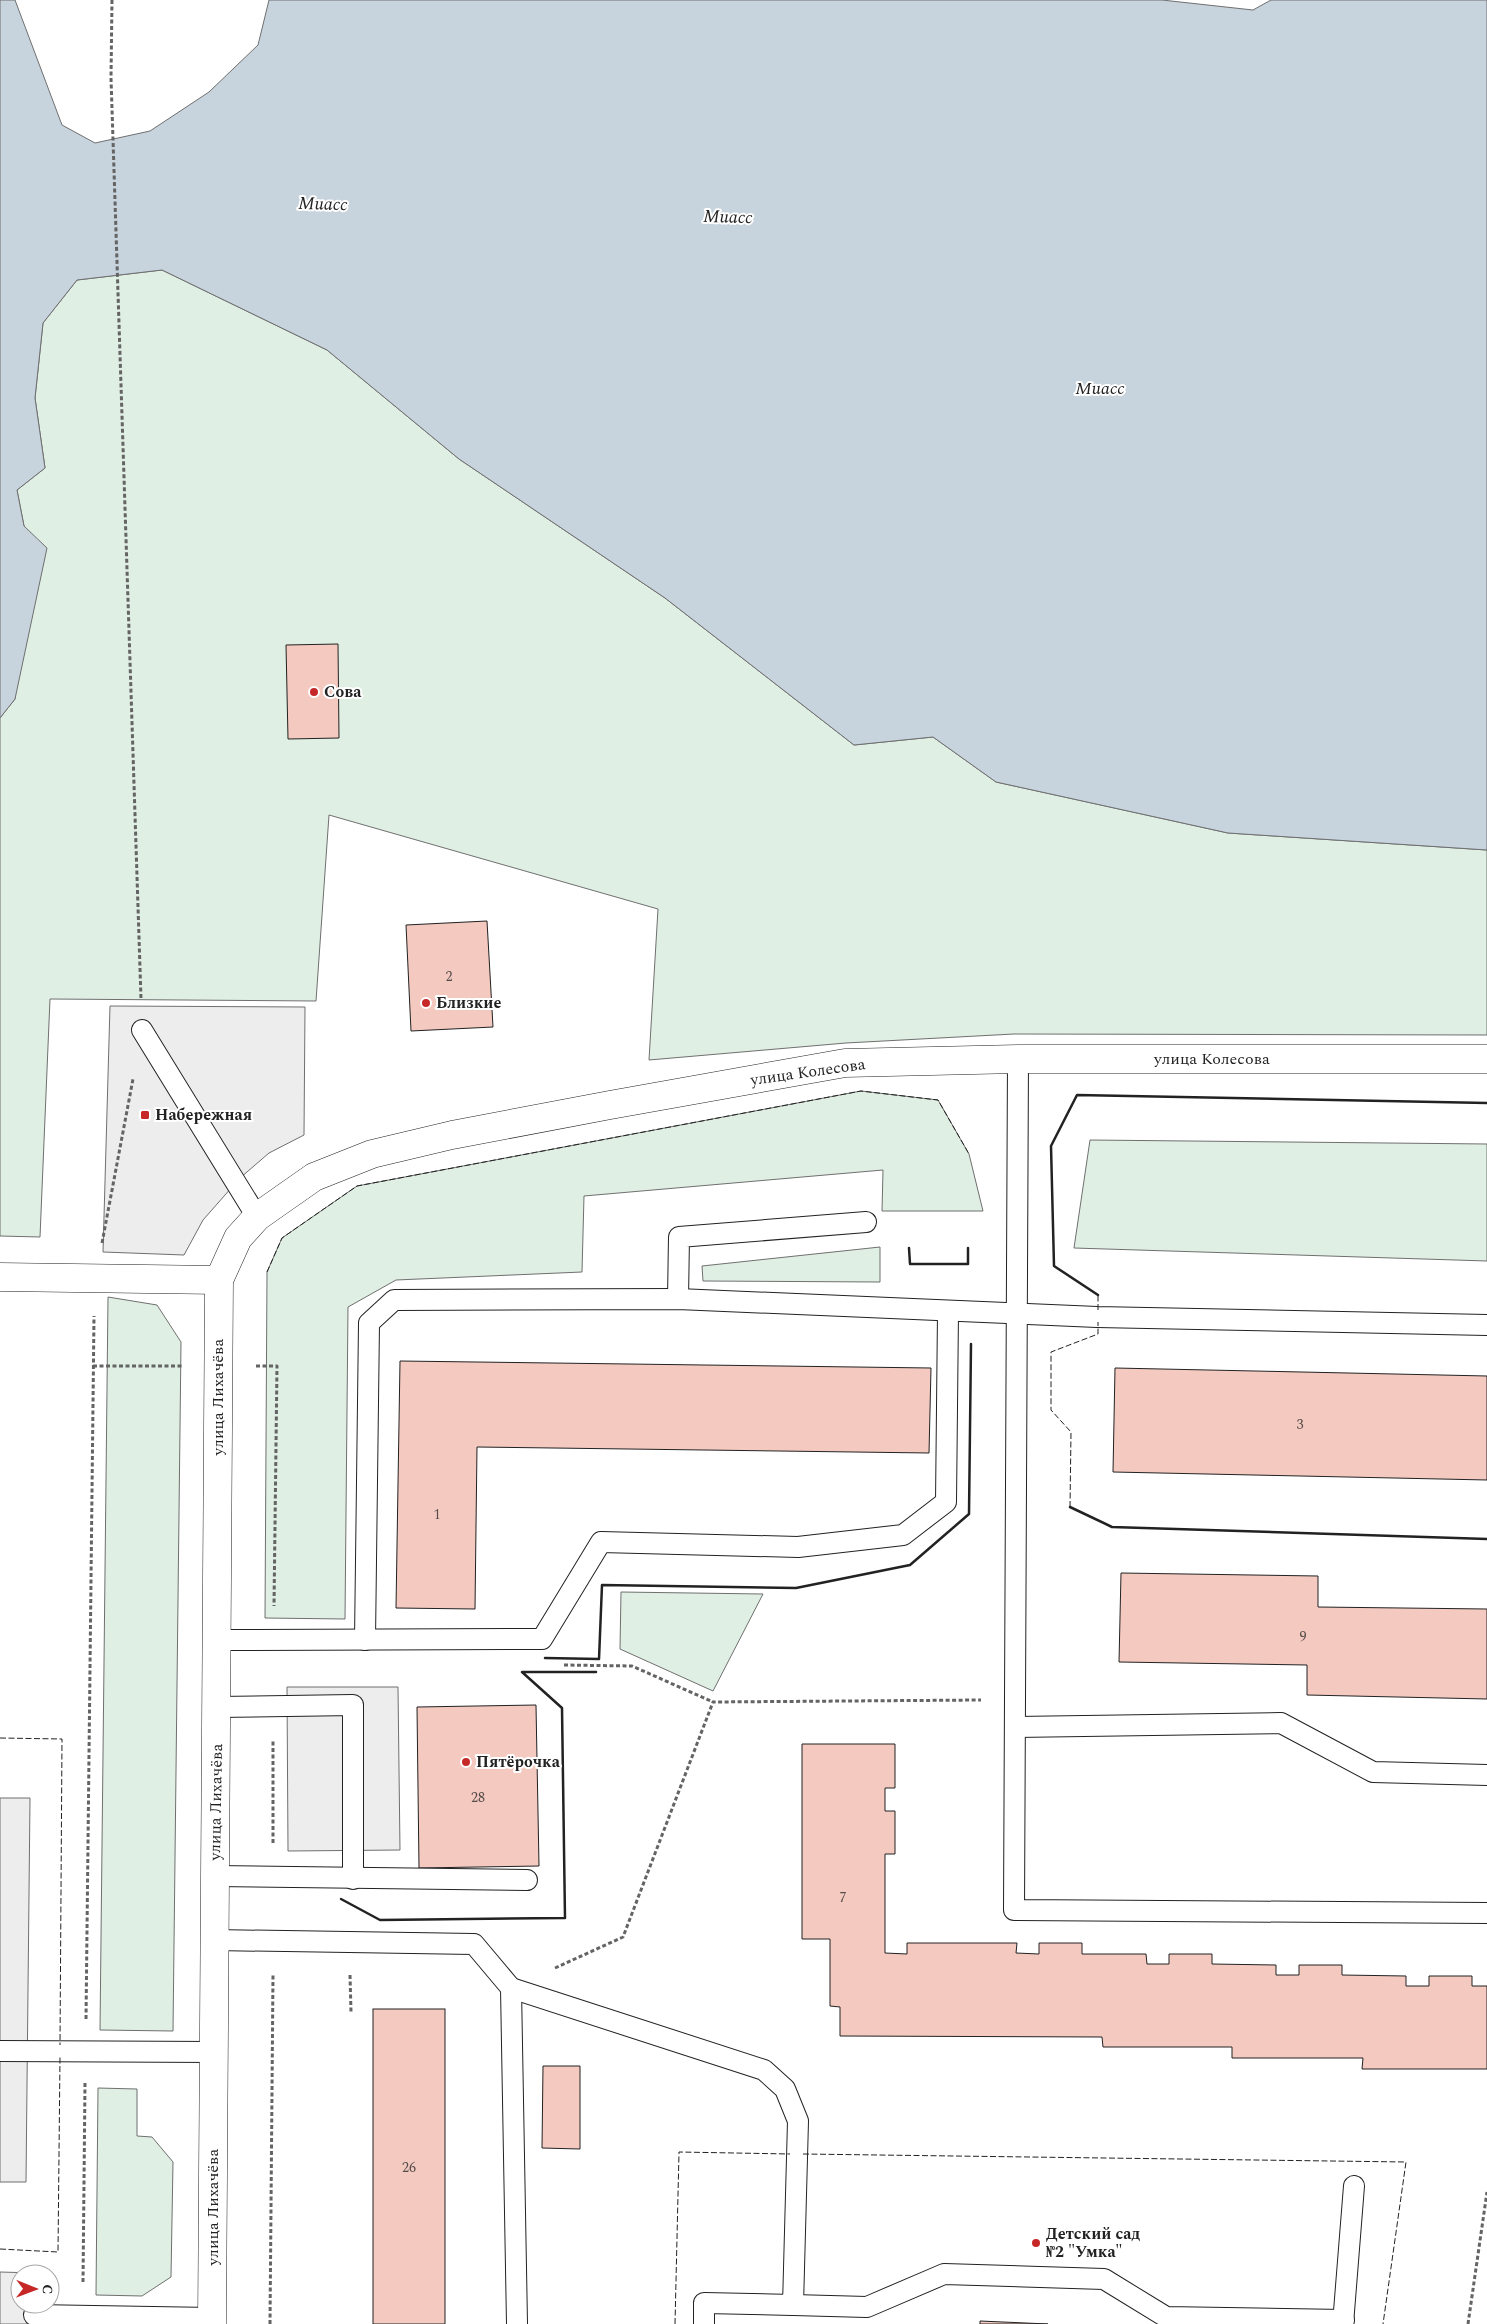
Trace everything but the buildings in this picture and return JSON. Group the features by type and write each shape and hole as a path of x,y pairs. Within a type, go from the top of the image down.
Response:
{"street":[{"name":"улица Колесова","path":"219,1280 238,1238 257,1217 314,1177 372,1154 452,1135 845,1063 1018,1059 1487,1059"},
{"path":"0,1277 219,1280"},
{"name":"улица Лихачёва","path":"212,2321 219,1280"}],"lane":[{"path":"142,1030 257,1217"},
{"path":"1018,1059 1014,1910 1487,1913"},
{"path":"678,1299 679,1237 866,1222"},
{"path":"365,1640 369,1323 394,1300 678,1299 948,1312 1487,1325"},
{"path":"217,1640 542,1639 601,1542 798,1548 903,1535 946,1502 948,1312"},
{"path":"216,1706 354,1705 353,1878"},
{"path":"1016,1727 1281,1723 1373,1772 1487,1774"},
{"path":"215,1876 527,1880"},
{"path":"215,1940 474,1944 511,1988 764,2070 785,2089 798,2121 793,2305"},
{"path":"511,1988 517,2324"},
{"path":"0,2050 214,2052"},
{"path":"704,2324 704,2303 867,2307 944,2274 1104,2278 1166,2317 1343,2322 1354,2186"},
{"path":"34,2315 212,2321"}],"path":[{"path":"83,2316 95,1278 142,1030 118,327 111,78 112,0"},
{"path":"94,1366 277,1366 273,1640"},
{"path":"560,1665 632,1666 713,1702 1016,1700"},
{"path":"511,1988 622,1937 713,1702"},
{"path":"273,1877 274,1706"},
{"path":"270,2324 273,1940"},
{"path":"1468,2324 1487,2192"}],"green space":[{"path":"162,270 327,350 459,459 665,598 854,745 933,737 996,782 1228,833 1487,850 1487,1035 1014,1034 846,1043 649,1060 658,909 329,815 316,1001 50,999 40,1237 0,1236 0,718 15,699 24,526 17,490 45,468 35,398 43,323 77,280"},
{"path":"861,1091 938,1100 969,1154 983,1211 882,1211 883,1170 584,1196 582,1272 396,1280 348,1307 345,1619 265,1618 267,1272 282,1238 357,1186"},
{"path":"1090,1140 1487,1144 1487,1261 1074,1248"},
{"path":"880,1247 880,1282 703,1281 702,1266"},
{"path":"108,1297 157,1305 181,1342 173,2031 100,2030"},
{"path":"621,1592 763,1594 713,1691 620,1649"},
{"path":"98,2088 137,2089 137,2136 152,2137 173,2162 171,2277 142,2296 96,2295"}],"shaded area":[{"path":"110,1006 305,1007 304,1135 269,1153 240,1178 203,1220 184,1255 103,1252"},
{"path":"287,1687 398,1687 400,1850 288,1851"},
{"path":"0,1798 30,1798 26,2182 0,2182"},
{"path":"0,2272 10,2272 10,2314 34,2314 34,2324 0,2324"}],"water":[{"name":"Миасс","path":"0,0 15,0 62,125 95,143 150,131 209,92 258,45 269,0 1162,0 1253,10 1271,0 1487,0 1487,850 1228,833 996,782 933,737 854,745 665,598 459,459 327,350 162,270 77,280 43,323 35,398 45,468 17,490 24,526 47,548 15,699 0,718"}],"fence":[{"path":"267,1272 282,1238 357,1186 861,1091 938,1100 969,1154"},
{"path":"1098,1295 1098,1310"},
{"path":"1070,1507 1071,1432 1051,1410 1051,1352 1098,1334 1098,1322"},
{"path":"0,1738 62,1739 60,2045"},
{"path":"0,2249 58,2252 60,2057"},
{"path":"675,2324 679,2152 790,2154"},
{"path":"803,2154 1406,2162 1383,2324"}],"wall":[{"path":"1098,1295 1054,1266 1051,1146 1077,1095 1487,1103"},
{"path":"909,1248 910,1264 968,1264 968,1248"},
{"path":"545,1658 599,1659 602,1585 796,1588 910,1565 969,1514 971,1344"},
{"path":"1070,1507 1112,1527 1487,1539"},
{"path":"341,1899 380,1920 565,1918 562,1708 522,1672 596,1672"}],"place":[{"name":"Сова","path":"314,692"},
{"name":"Близкие","path":"426,1003"},
{"name":"Набережная","path":"145,1115"},
{"name":"Пятёрочка","path":"466,1762"},
{"name":"Детский сад №2 \"Умка\"","path":"1036,2243"}]}
